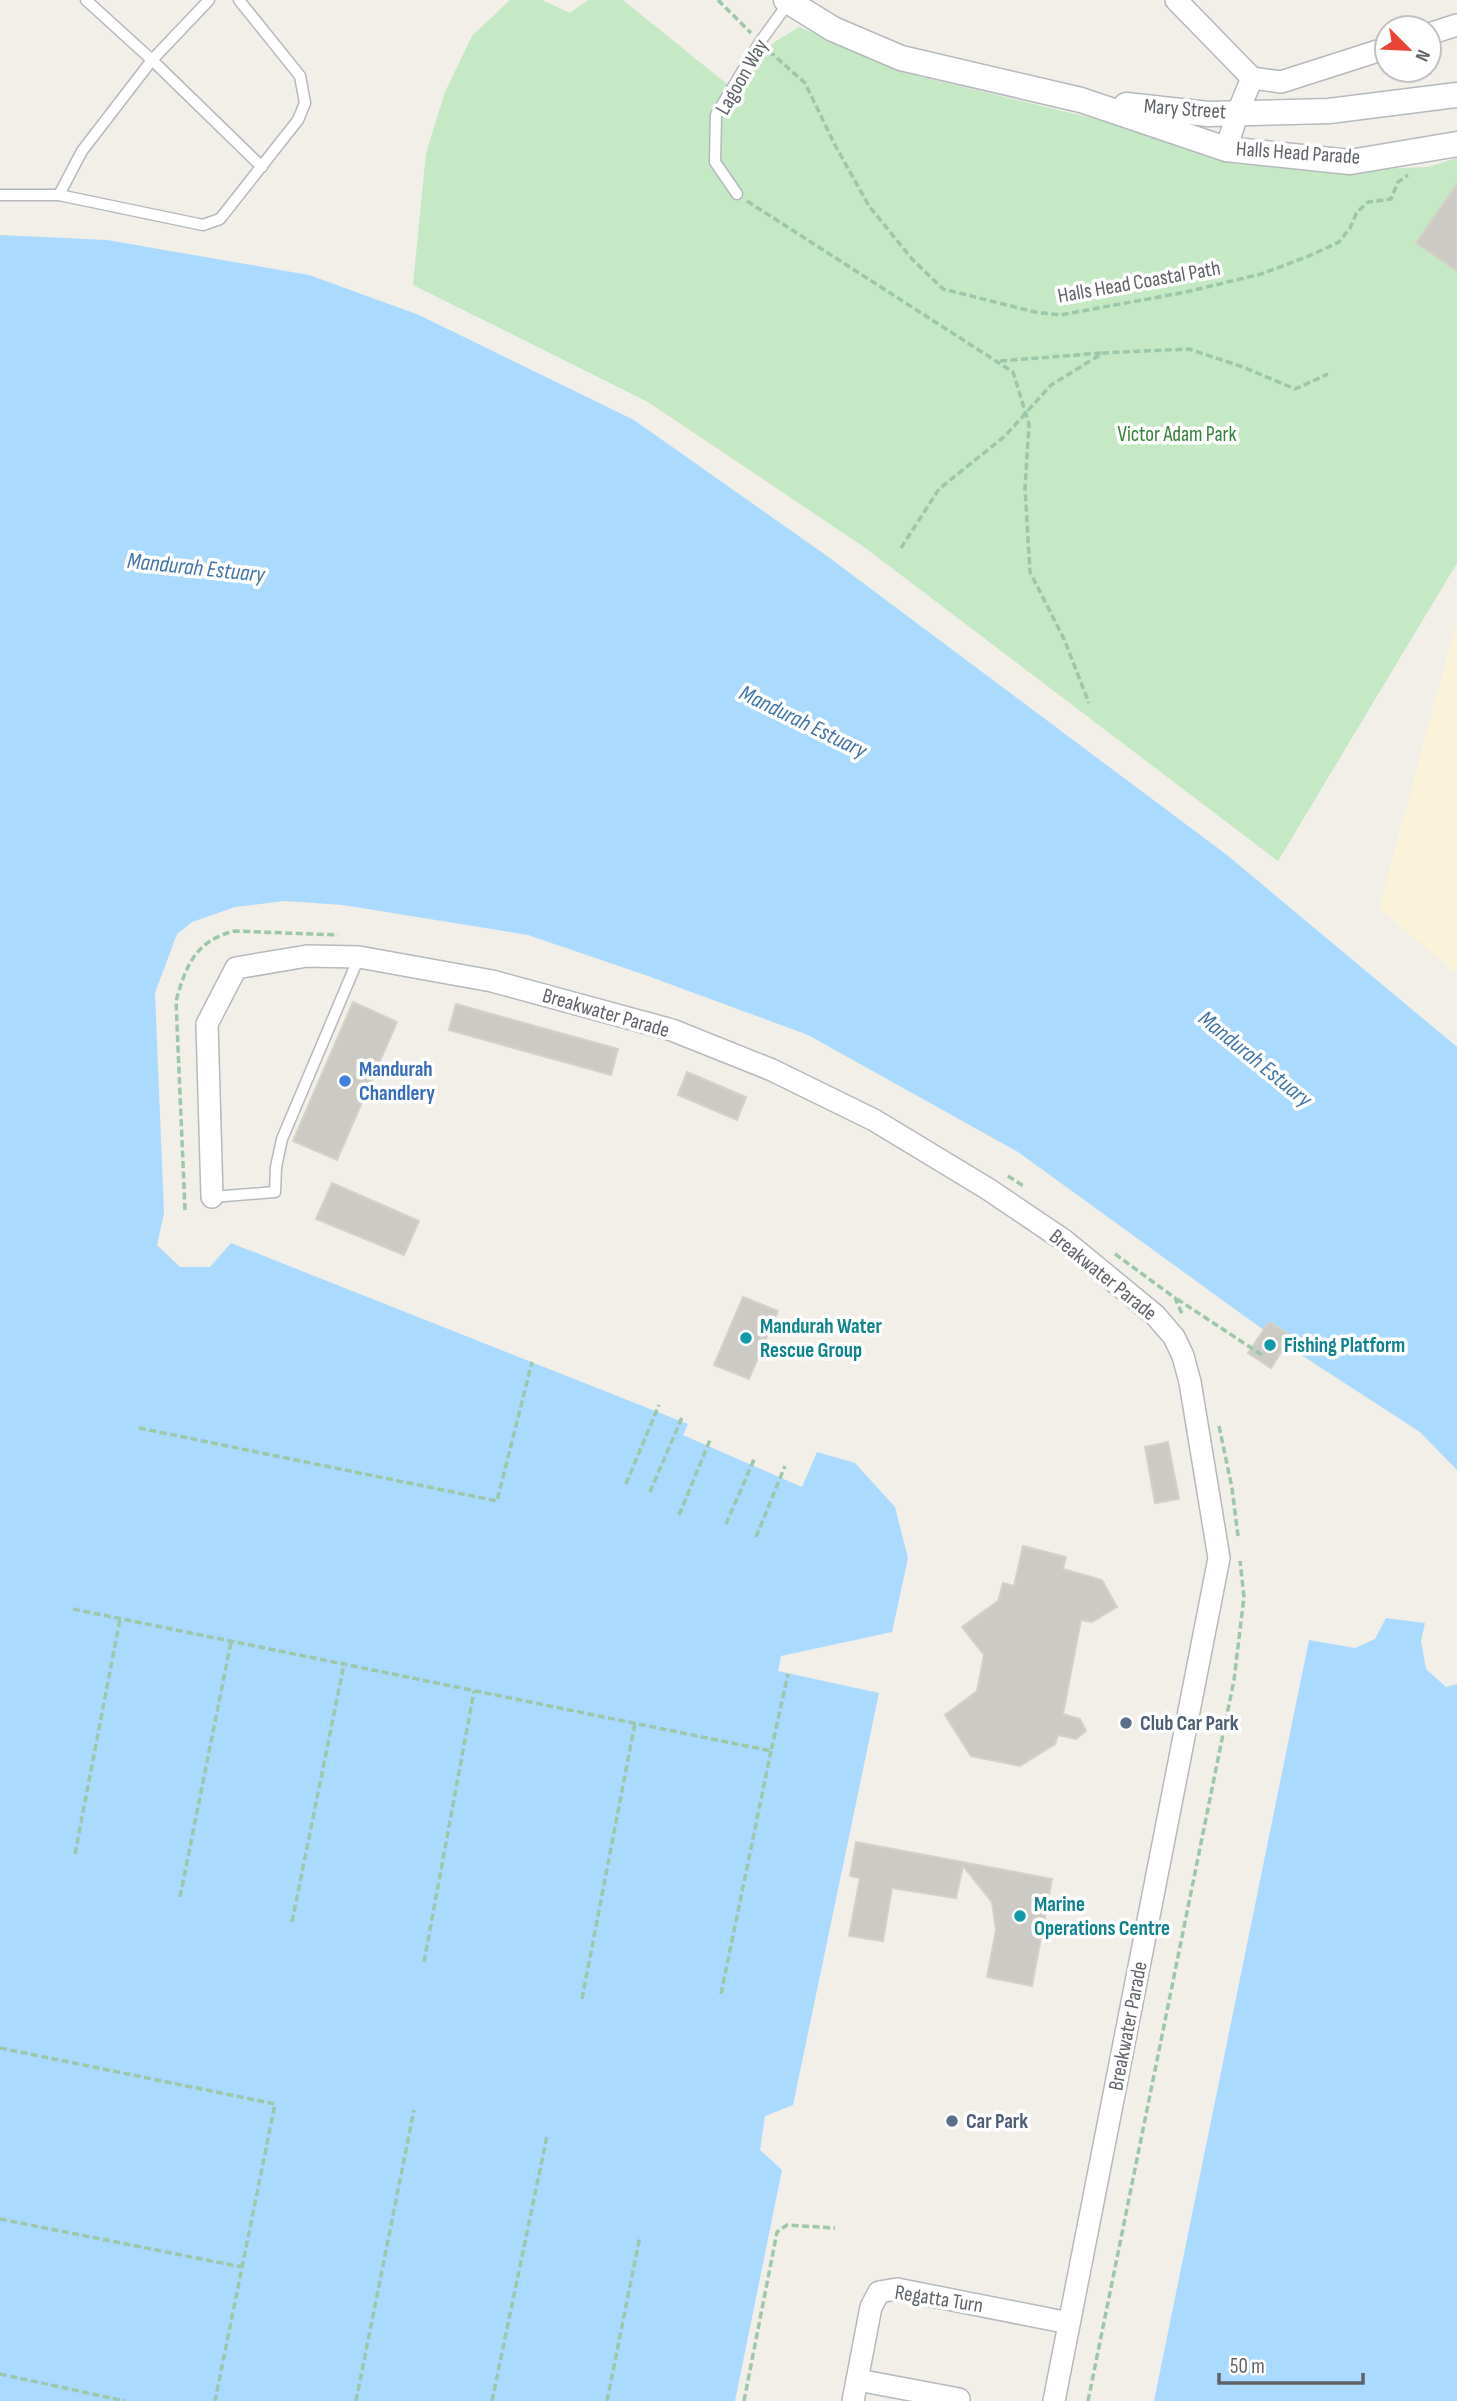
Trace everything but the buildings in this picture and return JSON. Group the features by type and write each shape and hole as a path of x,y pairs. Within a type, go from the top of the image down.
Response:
{"street":[{"path":"1176,0 1252,78 1281,82 1373,52"},
{"name":"Mary Street","path":"787,1 833,29 901,58 1080,100 1226,149"},
{"name":"Mary Street","path":"1080,100 1208,114 1238,113 1252,78"},
{"name":"Halls Head Parade","path":"1457,95 1329,111 1238,113 1226,149 1350,162 1457,144"},
{"name":"Breakwater Parade","path":"212,1197 207,1024 236,968 307,956 359,957 492,981 672,1030 772,1070 874,1120 988,1189 1065,1241 1135,1297 1174,1337 1183,1356 1190,1382 1219,1558 1054,2401"},
{"name":"Regatta Turn","path":"853,2401 871,2306 879,2292 897,2289 1069,2323"},
{"path":"858,2379 959,2399"}],"lane":[{"path":"86,0 262,167"},
{"path":"59,195 82,151 152,60 209,0"},
{"path":"0,195 59,195 203,225 220,219 298,120 306,103 300,76 239,0"},
{"name":"Lagoon Way","path":"737,194 715,162 716,115 787,1"},
{"path":"212,1197 275,1192 276,1167 282,1139 359,957"}],"path":[{"name":"Halls Head Coastal Path","path":"718,0 805,83 869,206 912,259 943,289 1035,312 1060,315 1185,292 1261,274 1309,256 1339,242 1350,228 1357,212 1368,202 1391,199 1398,182 1413,170"},
{"path":"737,194 1013,372 1029,424 1025,488 1030,572 1064,639 1089,703"},
{"path":"998,361 1189,349 1243,367 1295,389 1328,374"},
{"path":"901,548 939,489 1005,436 1051,385 1103,353"},
{"path":"185,1210 176,1001 183,973 194,955 220,934 235,931 339,935"},
{"path":"1005,1174 1027,1189"},
{"path":"1111,1251 1262,1356"},
{"path":"1175,1298 1187,1323"},
{"path":"139,1428 497,1501 532,1362"},
{"path":"626,1484 659,1405"},
{"path":"650,1492 683,1415"},
{"path":"1218,1419 1232,1488 1238,1542"},
{"path":"679,1515 710,1440"},
{"path":"726,1524 755,1457"},
{"path":"756,1537 785,1466"},
{"path":"1088,2401 1234,1680 1244,1597 1240,1556"},
{"path":"73,1609 771,1751"},
{"path":"75,1854 120,1619"},
{"path":"180,1897 231,1642"},
{"path":"292,1922 344,1664"},
{"path":"721,1994 788,1674"},
{"path":"424,1962 474,1690"},
{"path":"582,1999 635,1723"},
{"path":"0,2048 275,2104 215,2401"},
{"path":"356,2401 414,2110"},
{"path":"492,2401 547,2136"},
{"path":"0,2220 242,2267"},
{"path":"744,2401 777,2232 787,2225 835,2228"},
{"path":"607,2401 640,2236"},
{"path":"0,2374 125,2401"}],"green space":[{"name":"Victor Adam Park","path":"510,0 542,0 570,13 588,0 623,0 738,93 773,43 799,27 914,75 1125,126 1353,170 1428,167 1457,158 1457,563 1278,861 864,547 648,402 413,285 426,153 445,92 472,36"}],"sand":[{"path":"1457,620 1457,974 1379,908"}],"water":[{"name":"Mandurah Estuary","path":"0,235 107,240 309,275 419,315 634,420 827,556 1227,855 1457,1047 1457,1470 1420,1432 1272,1336 1018,1152 808,1035 528,935 343,905 284,901 235,907 192,922 177,934 155,993 164,1213 157,1245 180,1267 210,1267 231,1243 688,1424 683,1435 802,1487 817,1452 855,1463 895,1507 908,1558 892,1632 781,1656 778,1671 879,1693 793,2105 765,2116 760,2150 782,2170 735,2401 0,2401"},
{"path":"1386,1618 1425,1623 1421,1641 1426,1669 1446,1687 1457,1684 1457,2401 1154,2401 1309,1640 1355,1648 1375,1639"}],"place":[{"name":"Mandurah Chandlery","path":"345,1081"},
{"name":"Mandurah Water Rescue Group","path":"746,1338"},
{"name":"Fishing Platform","path":"1270,1345"},
{"name":"Club Car Park","path":"1126,1723"},
{"name":"Marine Operations Centre","path":"1020,1916"},
{"name":"Car Park","path":"952,2121"}]}
